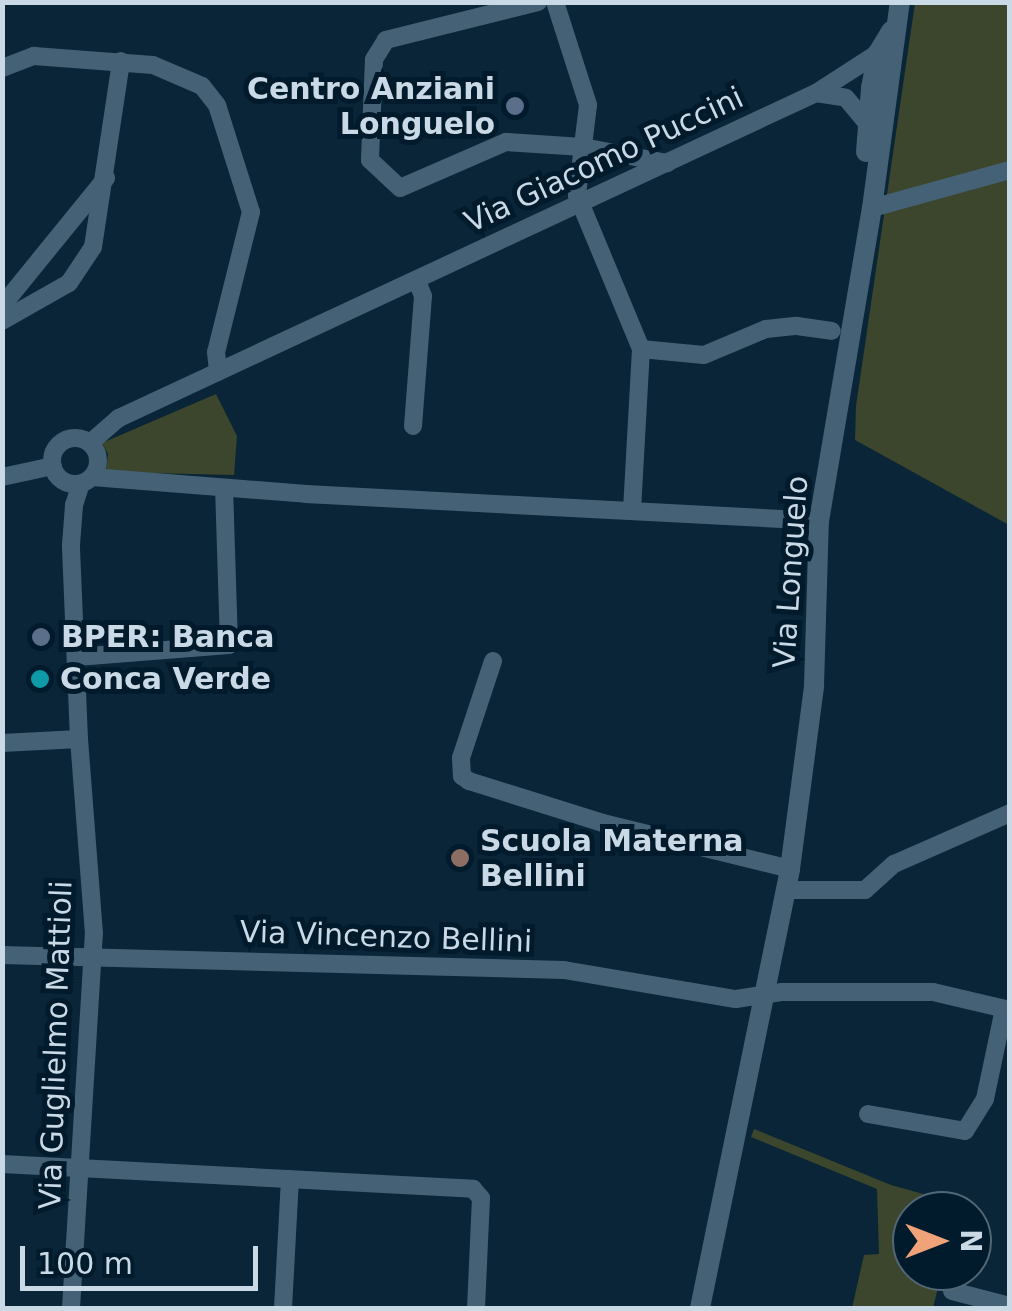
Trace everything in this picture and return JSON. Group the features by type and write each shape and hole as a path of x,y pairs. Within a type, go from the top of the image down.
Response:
{"street":[{"path":"538,2 386,40 374,59 370,160 400,188 506,142 583,146 668,163"},
{"path":"555,2 588,106 577,194 641,349 632,509"},
{"name":"Via Giacomo Puccini","path":"56,473 55,449 65,440 78,438 90,443 119,418 816,93 878,52 900,10"},
{"name":"Via Longuelo","path":"700,1308 788,880 814,686 819,521 872,208 900,10"},
{"name":"Via Longuelo","path":"863,259 866,119 878,52"},
{"path":"2,68 34,56 153,65 202,86 217,104 252,212 216,352 218,372"},
{"path":"2,321 52,295 80,270 100,223 121,62"},
{"path":"816,93 846,98 866,119 873,134 875,170"},
{"path":"872,208 1010,170"},
{"path":"2,306 107,176"},
{"path":"414,426 423,296 417,281"},
{"path":"641,349 704,355 766,329 797,326 832,330"},
{"path":"86,481 98,460 90,443"},
{"name":"Via Giacomo Puccini","path":"2,476 56,473 86,481 819,521"},
{"name":"Via Guglielmo Mattioli","path":"56,473 72,545"},
{"name":"Via Guglielmo Mattioli","path":"71,1308 94,958 79,739 72,545 74,505 86,481"},
{"path":"77,657 229,645 224,488"},
{"path":"493,661 462,752 462,776 788,880 865,890 894,864 1010,813"},
{"path":"2,743 79,739"},
{"name":"Via Vincenzo Bellini","path":"2,956 564,970 736,1000 766,994 932,992 1007,1009"},
{"path":"868,1114 965,1130 986,1099 1007,1009"},
{"path":"2,1164 477,1191 476,1308"},
{"path":"283,1308 290,1178"},
{"path":"952,1291 1010,1306"}],"green space":[{"path":"915,3 1009,3 1009,525 855,440 856,406"},
{"path":"216,394 237,436 234,475 106,472 108,454 102,443"},
{"path":"754,1129 912,1191 892,1191 892,1291 937,1291 933,1308 852,1308 864,1255 879,1254 877,1189 751,1137"}],"place":[{"name":"Centro Anziani Longuelo","path":"515,106"},
{"name":"BPER: Banca","path":"41,637"},
{"name":"Conca Verde","path":"40,679"},
{"name":"Scuola Materna Bellini","path":"460,858"}]}
